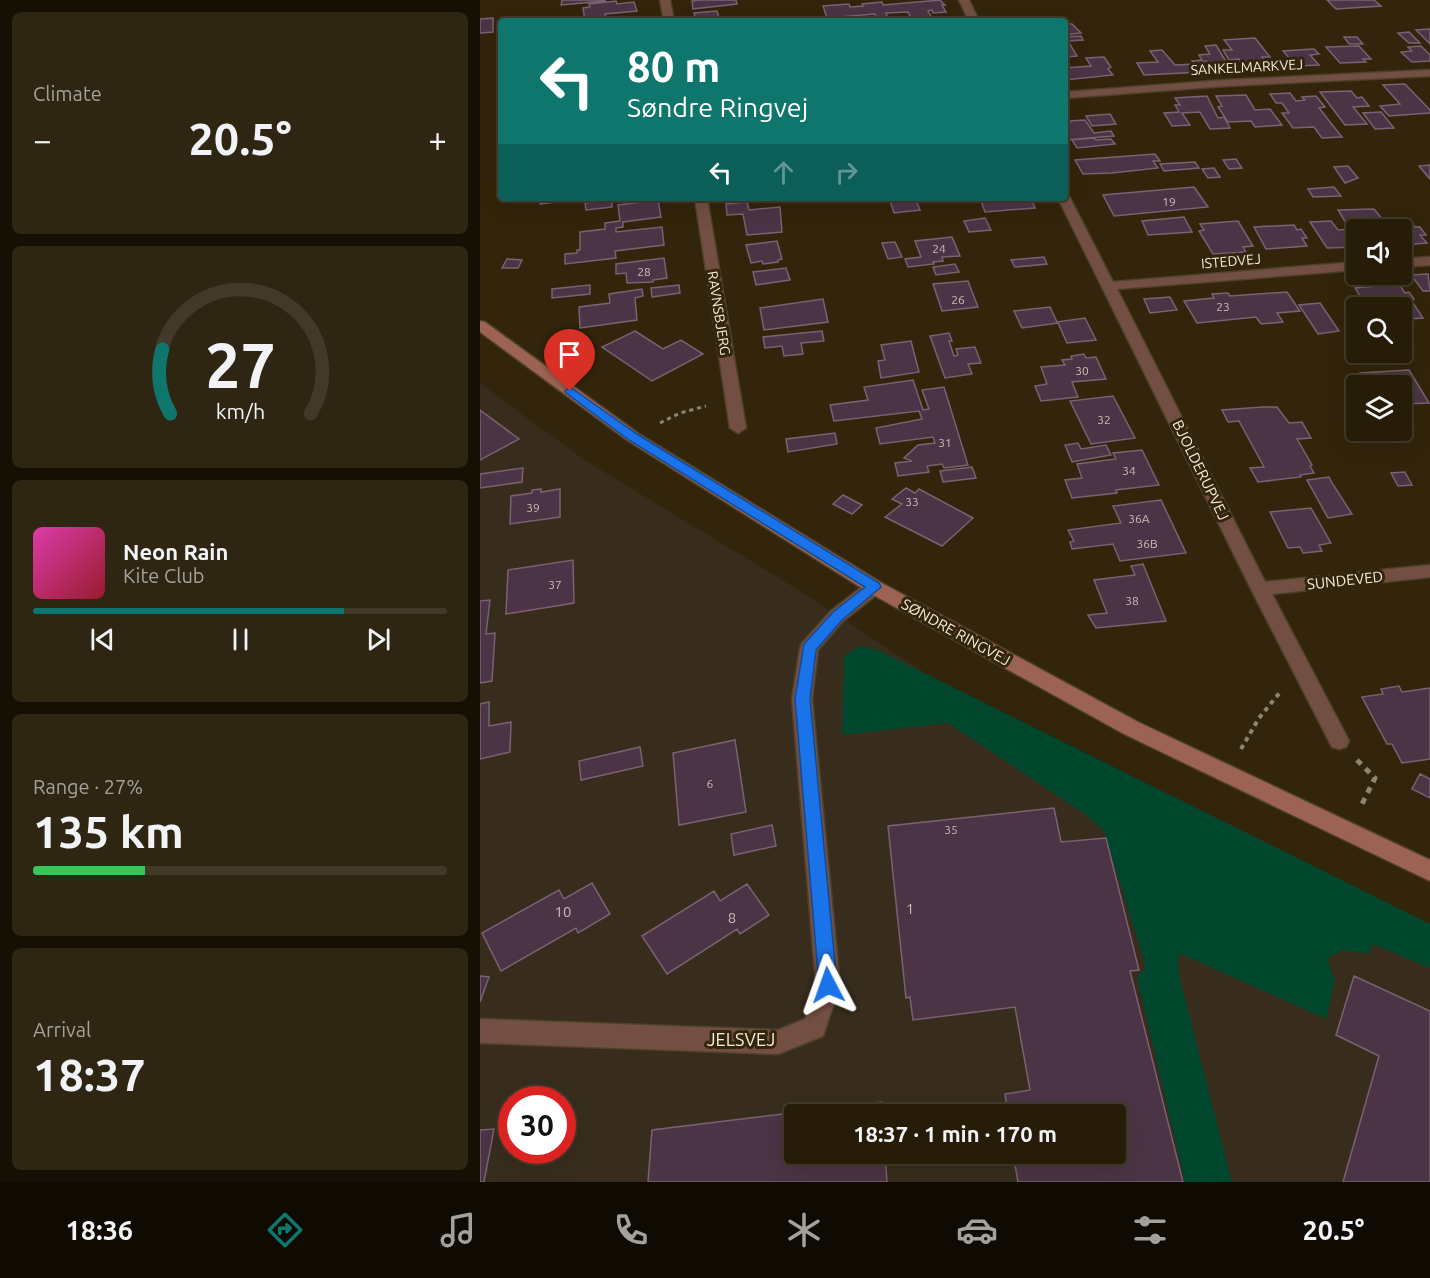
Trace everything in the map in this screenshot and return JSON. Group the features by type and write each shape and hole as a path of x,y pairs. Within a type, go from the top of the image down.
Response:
{"main road":[{"name":"SØNDRE RINGVEJ","path":"480,325 633,437 874,587 1131,728 1430,871"}],"street":[{"path":"664,0 668,18"},
{"path":"964,0 973,18"},
{"name":"SANKELMARKVEJ","path":"1068,95 1226,83 1430,73"},
{"name":"RAVNSBJERG","path":"700,201 738,428"},
{"name":"BJOLDERUPVEJ","path":"1066,201 1260,589 1339,741"},
{"path":"1412,262 1430,261"},
{"name":"ISTEDVEJ","path":"1109,286 1346,267"},
{"name":"SUNDEVED","path":"1260,589 1430,571"},
{"name":"JELSVEJ","path":"480,1031 778,1042 814,1027 828,985 802,699 809,648 837,616 874,587"}],"path":[{"path":"633,437 680,413 733,399"},
{"path":"1227,775 1259,718 1300,667"},
{"path":"1339,741 1375,778 1348,833"}],"shaded area":[{"path":"480,383 583,459 792,586 1048,753 1430,938 1430,1182 480,1182"}],"green space":[{"path":"860,646 880,651 1430,924 1430,968 1373,944 1368,954 1344,950 1327,958 1335,981 1326,1019 1179,953 1178,971 1232,1182 1185,1182 1137,977 1146,967 1104,831 1085,814 948,723 842,735 844,656"}],"building":[{"path":"562,0 605,0 605,1 561,5"},
{"path":"736,0 737,4 693,9 692,1"},
{"path":"940,0 945,5 942,5 946,12 928,11 932,18 911,18 908,12 886,13 888,18 876,18 875,14 827,18 823,6 849,4 850,7 882,2 883,5"},
{"path":"1327,0 1374,0 1381,6 1336,9"},
{"path":"634,2 637,11 605,14 606,18 585,18 583,8 590,7 589,4"},
{"path":"717,11 719,18 695,18 694,13"},
{"path":"493,18 493,32 480,33 480,19"},
{"path":"1068,24 1072,24 1081,33 1068,35"},
{"path":"1430,29 1430,44 1416,30"},
{"path":"1409,32 1420,43 1409,43 1398,33"},
{"path":"1081,36 1083,40 1068,41 1068,37"},
{"path":"1344,37 1357,37 1363,44 1349,44"},
{"path":"1255,38 1270,57 1262,57 1270,68 1246,69 1239,59 1229,60 1223,50 1232,50 1224,40"},
{"path":"1068,41 1077,56 1068,57"},
{"path":"1216,45 1234,71 1214,72 1207,61 1203,62 1199,55 1210,54 1205,46"},
{"path":"1359,46 1371,59 1363,59 1366,62 1340,63 1326,47"},
{"path":"1421,46 1430,55 1430,61 1412,62 1401,52 1412,51 1408,47"},
{"path":"1314,49 1319,54 1310,55 1319,65 1296,66 1283,51"},
{"path":"1162,50 1175,65 1195,64 1192,61 1202,60 1206,67 1197,67 1201,72 1144,75 1137,63 1158,62 1150,51"},
{"path":"1104,57 1113,75 1068,80 1068,68 1091,66 1086,58"},
{"path":"1405,84 1430,110 1430,113 1389,116 1380,106 1400,104 1383,85"},
{"path":"1351,91 1357,98 1362,97 1369,106 1353,107 1367,124 1345,125 1320,92"},
{"path":"1290,93 1296,101 1305,100 1302,97 1316,96 1325,107 1319,108 1342,137 1322,138 1314,127 1293,128 1282,113 1289,113 1282,103 1276,103 1270,94"},
{"path":"1246,95 1255,110 1270,109 1282,125 1255,127 1251,121 1228,122 1218,107 1222,106 1216,96"},
{"path":"1207,96 1218,118 1224,117 1230,128 1210,129 1200,112 1182,113 1190,125 1172,126 1164,113 1179,112 1175,105 1180,105 1175,98"},
{"path":"1381,112 1394,128 1375,129 1363,113"},
{"path":"1110,114 1116,124 1092,126 1086,116"},
{"path":"1085,120 1094,133 1111,131 1114,136 1068,140 1069,121"},
{"path":"1094,138 1096,140 1111,139 1115,144 1077,148 1072,140"},
{"path":"1155,154 1160,161 1153,161 1158,168 1112,173 1083,174 1075,160"},
{"path":"1236,159 1242,168 1229,169 1223,160"},
{"path":"1195,162 1199,168 1164,171 1160,164"},
{"path":"1430,165 1430,179 1419,166"},
{"path":"1348,166 1358,178 1345,183 1334,167"},
{"path":"1214,168 1220,177 1208,178 1202,169"},
{"path":"1194,187 1208,207 1114,216 1103,195"},
{"path":"1334,187 1341,196 1313,197 1308,189"},
{"path":"540,201 566,201 540,204"},
{"path":"612,201 612,207 586,210 585,203"},
{"path":"658,201 661,217 623,222 623,227 616,228 616,232 662,227 664,245 615,251 616,258 565,264 565,254 577,253 577,250 580,250 580,232 605,229 605,223 620,221 618,205"},
{"path":"890,201 916,201 920,210 894,213"},
{"path":"981,201 1032,201 1035,208 985,212"},
{"path":"747,202 749,210 780,207 782,232 747,235 743,214 727,215 726,204"},
{"path":"1374,209 1382,219 1346,219 1346,223 1338,210"},
{"path":"1184,217 1192,232 1148,235 1142,221"},
{"path":"985,218 991,230 969,232 964,221"},
{"path":"1238,221 1253,246 1243,247 1246,252 1213,254 1199,231 1204,230 1200,224"},
{"path":"1331,221 1338,230 1346,229 1346,247 1327,248 1310,222"},
{"path":"1412,223 1415,227 1420,227 1426,235 1420,235 1427,243 1412,244"},
{"path":"1294,225 1297,230 1301,229 1307,238 1302,238 1307,246 1266,249 1254,227"},
{"path":"952,237 960,256 942,257 943,261 933,262 934,264 908,267 905,259 921,257 915,241"},
{"path":"777,241 782,259 778,262 763,264 762,261 751,263 746,245"},
{"path":"895,242 902,257 888,259 882,243"},
{"path":"1044,257 1047,264 1015,267 1011,260"},
{"path":"664,258 667,278 653,280 653,282 627,283 626,273 616,274 616,264"},
{"path":"507,259 522,260 518,268 502,268"},
{"path":"955,264 959,272 936,275 933,267"},
{"path":"786,268 790,280 756,285 753,272"},
{"path":"1428,274 1430,291 1423,291 1412,275"},
{"path":"968,281 978,307 942,311 933,284"},
{"path":"590,285 590,294 552,298 552,289"},
{"path":"679,285 680,293 652,297 651,288"},
{"path":"1400,285 1405,293 1409,292 1414,299 1412,300 1412,297 1360,297 1355,288"},
{"path":"642,289 643,296 635,298 637,320 580,328 579,307 610,303 609,294"},
{"path":"1287,292 1300,311 1277,313 1283,322 1261,324 1256,317 1197,323 1184,301 1214,298 1212,294 1228,293 1230,296"},
{"path":"1170,297 1177,310 1150,313 1144,299"},
{"path":"823,299 828,322 764,330 760,308"},
{"path":"1412,302 1423,318 1412,319"},
{"path":"1320,303 1339,331 1318,334 1299,305"},
{"path":"1050,307 1057,322 1085,318 1096,340 1067,343 1058,323 1022,328 1014,311"},
{"path":"635,331 663,349 681,340 703,354 652,381 602,347"},
{"path":"822,331 824,341 801,343 803,354 784,356 782,346 765,348 763,337"},
{"path":"949,333 954,356 958,355 956,349 975,347 981,363 968,364 972,374 945,378 930,336"},
{"path":"911,341 919,372 881,378 878,361 885,360 881,345"},
{"path":"1084,354 1086,358 1096,357 1106,379 1072,382 1078,397 1041,401 1035,386 1047,384 1041,367 1065,365 1062,360"},
{"path":"1409,370 1429,403 1412,404 1412,375 1361,375 1360,373"},
{"path":"913,380 923,410 929,409 922,390 944,387 968,465 944,468 942,464 927,466 929,472 898,476 895,463 912,461 904,458 918,445 935,443 933,437 880,444 876,428 922,419 919,411 834,421 830,405 868,400 864,387"},
{"path":"1113,396 1135,438 1091,444 1070,401"},
{"path":"1277,407 1289,423 1302,422 1311,438 1297,439 1314,473 1300,475 1301,477 1258,482 1250,468 1264,467 1239,421 1228,422 1222,410"},
{"path":"480,410 519,439 480,460"},
{"path":"835,433 837,444 788,452 786,439"},
{"path":"1078,443 1081,449 1106,445 1111,455 1072,462 1065,445"},
{"path":"1142,450 1159,485 1072,498 1065,480 1082,478 1077,464 1116,459 1113,453"},
{"path":"972,467 976,478 943,482 940,471"},
{"path":"523,468 522,482 480,488 480,474"},
{"path":"1405,472 1412,485 1398,486 1391,473"},
{"path":"1329,477 1352,514 1328,518 1307,480"},
{"path":"906,488 915,493 919,489 973,518 942,546 885,517 902,504 892,499"},
{"path":"541,489 541,492 560,489 560,517 510,524 511,496 532,493 532,490"},
{"path":"843,495 862,505 852,514 833,504"},
{"path":"1161,500 1186,553 1120,561 1113,544 1072,549 1070,542 1074,541 1068,530 1121,523 1113,506"},
{"path":"1311,508 1331,543 1319,545 1322,551 1303,553 1300,547 1288,548 1270,512"},
{"path":"573,560 574,603 506,614 508,570"},
{"path":"1143,564 1166,621 1096,628 1088,615 1107,613 1094,580 1135,575 1131,566"},
{"path":"490,600 486,634 495,633 492,681 480,683 480,601"},
{"path":"1399,686 1402,692 1430,688 1430,759 1402,763 1392,744 1387,744 1362,697 1383,694 1381,689"},
{"path":"489,702 489,726 511,722 510,752 480,759 480,704"},
{"path":"735,740 746,812 679,825 673,753"},
{"path":"640,747 643,766 581,780 579,761"},
{"path":"1420,774 1430,779 1430,798 1412,789"},
{"path":"1054,808 1061,842 1106,838 1139,970 1130,971 1183,1182 1018,1182 1015,1164 1126,1164 1126,1104 1006,1104 1005,1094 1030,1090 1015,1007 913,1020 910,997 906,998 888,826"},
{"path":"772,825 776,846 734,855 731,834"},
{"path":"592,883 610,914 578,933 576,928 501,971 482,933 559,890 564,899"},
{"path":"747,884 769,915 740,934 737,929 667,974 642,936 714,891 720,901"},
{"path":"480,976 489,977 480,1002"},
{"path":"1354,976 1430,1011 1430,1182 1343,1182 1379,1056 1336,1035"},
{"path":"784,1114 784,1164 886,1164 887,1182 648,1182 652,1130"},
{"path":"494,1129 484,1182 480,1182 480,1130"}],"route":[{"path":"570,391 633,437 874,587 837,616 809,648 802,699 817,842 828,985"}]}
